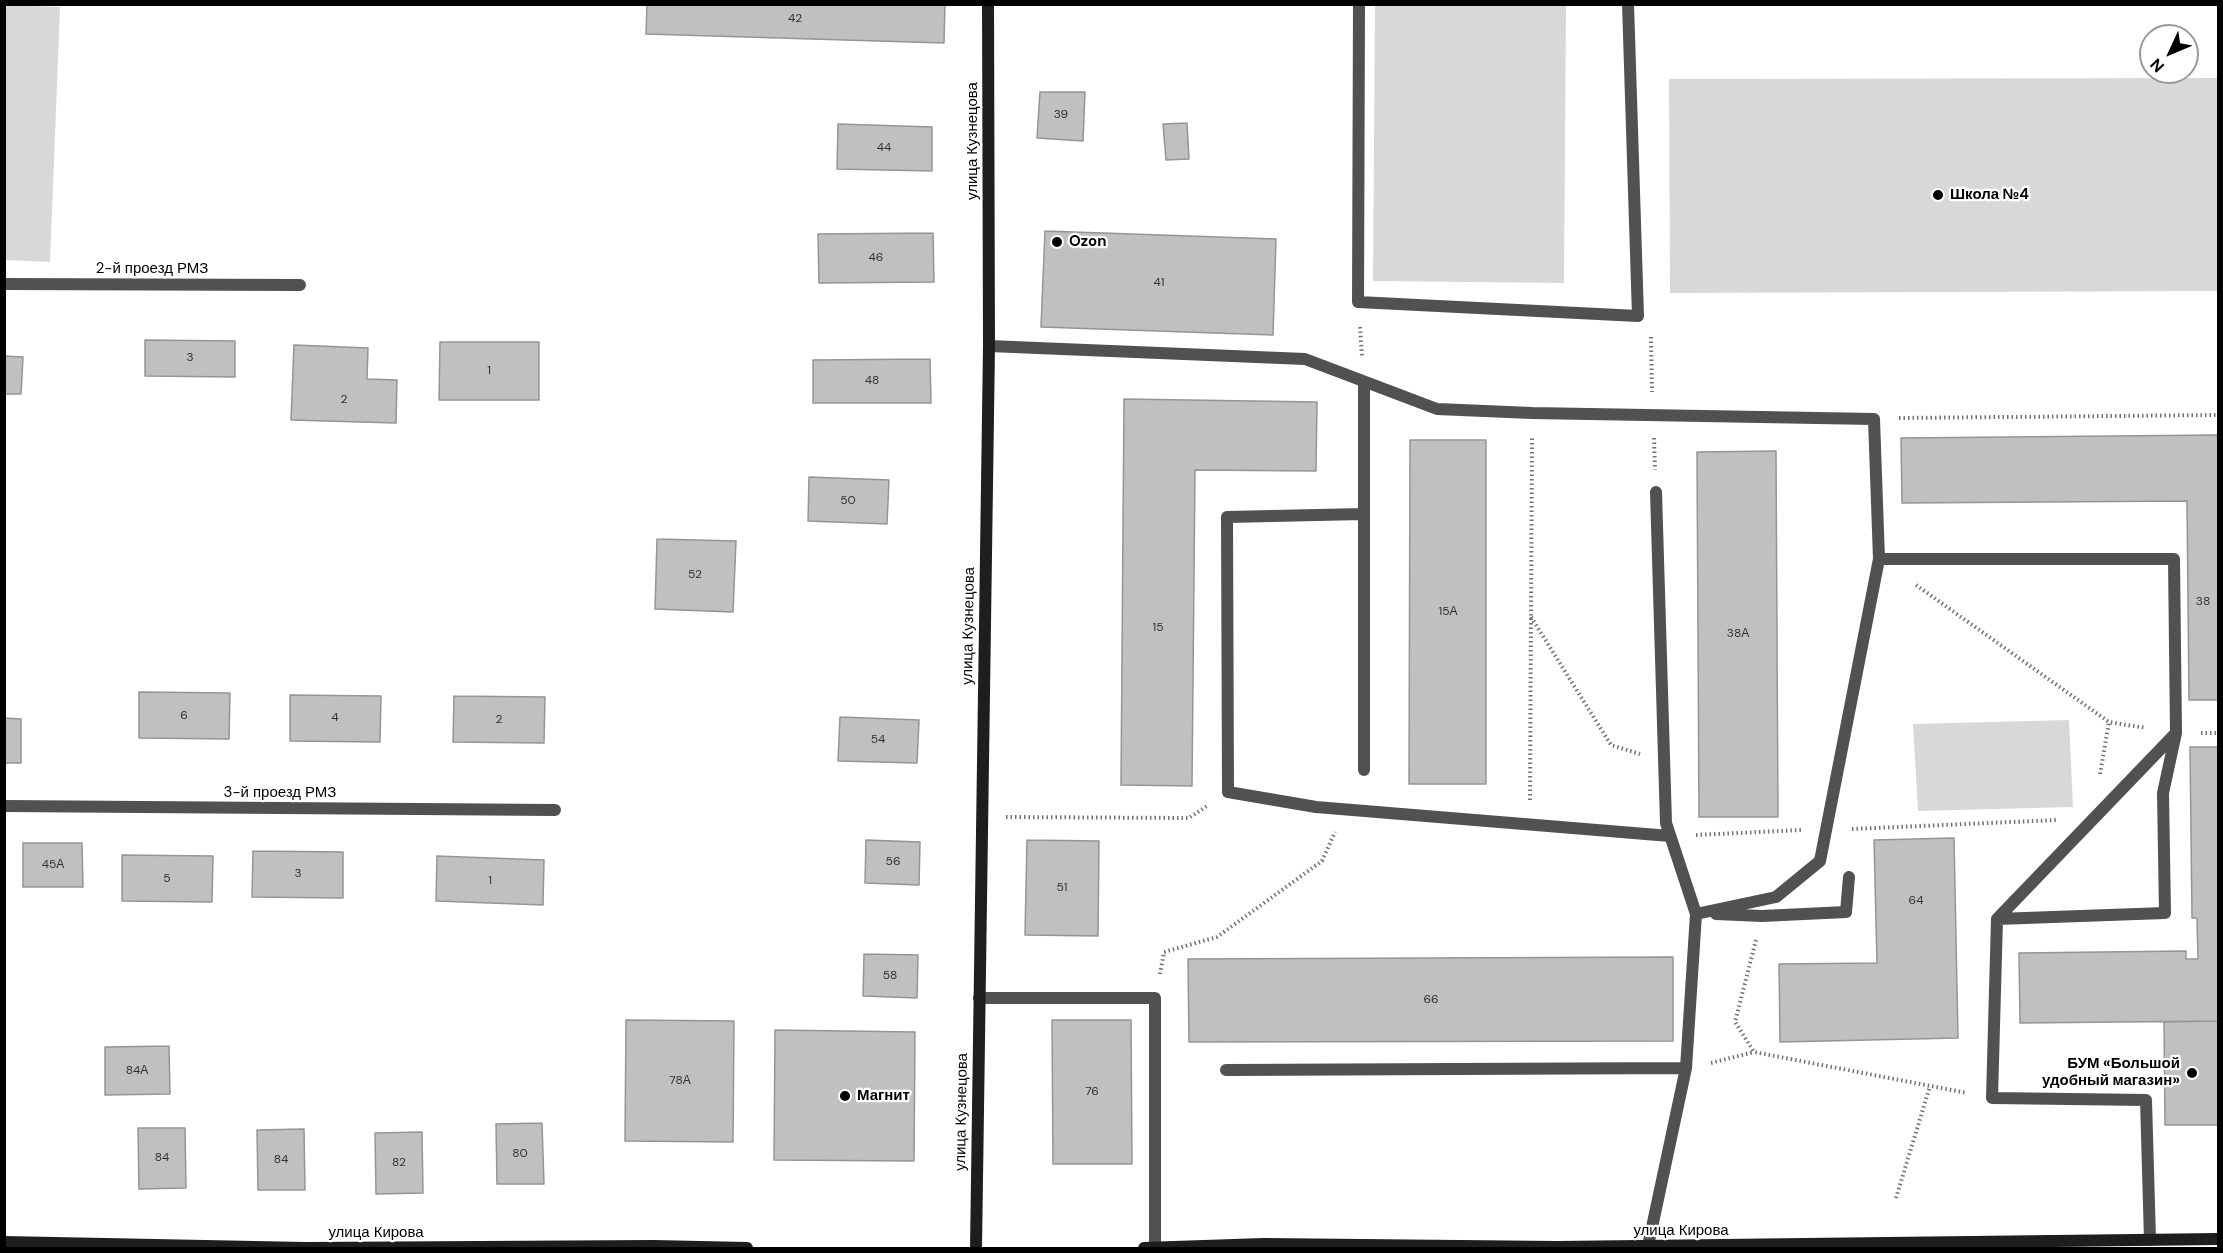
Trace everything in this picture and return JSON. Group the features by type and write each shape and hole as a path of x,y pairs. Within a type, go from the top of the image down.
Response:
{"main road":[{"name":"улица Кузнецова","path":"976,1248 989,346 988,4"},
{"name":"улица Кирова","path":"1144,1248 1264,1244 1557,1248 1769,1247 2098,1244 2150,1240 2218,1239"},
{"name":"улица Кирова","path":"4,1242 305,1248 747,1248"}],"street":[{"path":"1359,4 1358,302 1638,316 1628,4"},
{"name":"2-й проезд РМЗ","path":"4,284 300,285"},
{"path":"989,346 1305,359 1437,409 1532,413 1874,419 1879,559 1820,861 1776,897 1696,914"},
{"path":"1364,382 1364,770"},
{"path":"1648,1246 1686,1068 1696,914 1666,823 1656,492"},
{"path":"1364,514 1227,517 1228,792 1343,810 1670,836"},
{"path":"1879,559 2174,559 2176,733 2163,793 2165,913 1997,918"},
{"path":"2150,1240 2146,1100 1992,1098 1997,918 2176,733"},
{"name":"3-й проезд РМЗ","path":"4,806 555,810"},
{"path":"1696,914 1762,916 1845,912 1849,877"},
{"path":"979,998 1155,998 1155,1248"},
{"path":"1226,1070 1686,1068"}],"path":[{"path":"1637,300 1650,317 1656,492"},
{"path":"1358,302 1364,382"},
{"path":"1529,825 1532,413"},
{"path":"1874,419 2218,415"},
{"path":"1879,559 2109,722 2176,733"},
{"path":"1531,616 1611,745"},
{"path":"2099,776 2109,722"},
{"path":"981,817 1189,818 1228,792"},
{"path":"1155,998 1164,952 1217,937 1322,861 1343,810"},
{"path":"1670,836 2091,819"},
{"path":"1754,1052 1735,1022 1762,916"},
{"path":"1686,1068 1754,1052 1992,1098"},
{"path":"1896,1198 1930,1086"}],"shaded area":[{"path":"5,5 60,7 50,262 5,260"},
{"path":"1375,5 1566,5 1564,283 1373,281"},
{"name":"Школа №4","path":"2139,78 2139,84 2199,84 2199,78 2218,78 2218,291 1670,293 1669,79"},
{"path":"2069,720 2073,807 1918,811 1913,724"}],"building":[{"path":"647,4 945,4 944,43 646,34"},
{"path":"1040,92 1085,92 1083,141 1037,138"},
{"path":"1187,123 1189,159 1166,160 1163,124"},
{"path":"838,124 932,127 932,171 837,169"},
{"path":"1045,231 1276,239 1273,335 1041,327"},
{"path":"933,233 934,282 819,283 818,234"},
{"path":"145,340 235,341 235,377 145,376"},
{"path":"440,342 539,342 539,400 439,400"},
{"path":"294,345 368,348 367,379 397,380 396,423 291,420"},
{"path":"4,356 23,357 21,394 4,394"},
{"path":"930,359 931,403 813,403 813,360"},
{"path":"1124,399 1317,402 1316,471 1195,470 1192,786 1121,785"},
{"path":"2218,435 2218,700 2189,700 2187,501 1902,503 1901,438"},
{"path":"1410,440 1486,440 1486,784 1409,784"},
{"path":"1776,451 1778,817 1699,817 1697,452"},
{"path":"809,477 889,480 887,524 808,521"},
{"path":"657,539 736,541 733,612 655,609"},
{"path":"139,692 230,693 229,739 139,738"},
{"path":"290,695 381,696 380,742 290,741"},
{"path":"454,696 545,697 544,743 453,742"},
{"path":"840,717 919,720 917,763 838,761"},
{"path":"4,718 21,719 21,763 4,763"},
{"path":"2190,747 2218,747 2218,1021 2020,1023 2019,953 2186,951 2186,959 2198,959 2197,918 2192,918"},
{"path":"1954,838 1958,1038 1780,1042 1779,964 1877,963 1874,840"},
{"path":"866,840 920,842 919,885 865,883"},
{"path":"1027,840 1099,841 1098,936 1025,935"},
{"path":"23,843 82,843 83,887 23,887"},
{"path":"253,851 343,852 343,898 252,897"},
{"path":"122,855 213,856 212,902 122,901"},
{"path":"437,856 544,860 543,905 436,901"},
{"path":"864,954 918,955 917,998 863,996"},
{"path":"1673,957 1673,1041 1189,1042 1188,959"},
{"path":"626,1020 734,1021 733,1142 625,1141"},
{"path":"1052,1020 1131,1020 1132,1164 1053,1164"},
{"name":"БУМ «Большой удобный магазин»","path":"2218,1021 2218,1125 2165,1125 2164,1022"},
{"name":"Магнит","path":"775,1030 915,1032 914,1161 774,1160"},
{"path":"169,1046 170,1094 105,1095 105,1047"},
{"path":"542,1123 544,1184 497,1184 496,1124"},
{"path":"138,1128 185,1128 186,1188 139,1189"},
{"path":"304,1129 305,1190 258,1190 257,1130"},
{"path":"422,1132 423,1193 376,1194 375,1133"}],"place":[{"name":"Школа №4","path":"1938,195"},
{"name":"Ozon","path":"1057,242"},
{"name":"БУМ «Большой удобный магазин»","path":"2192,1073"},
{"name":"Магнит","path":"845,1096"}]}
